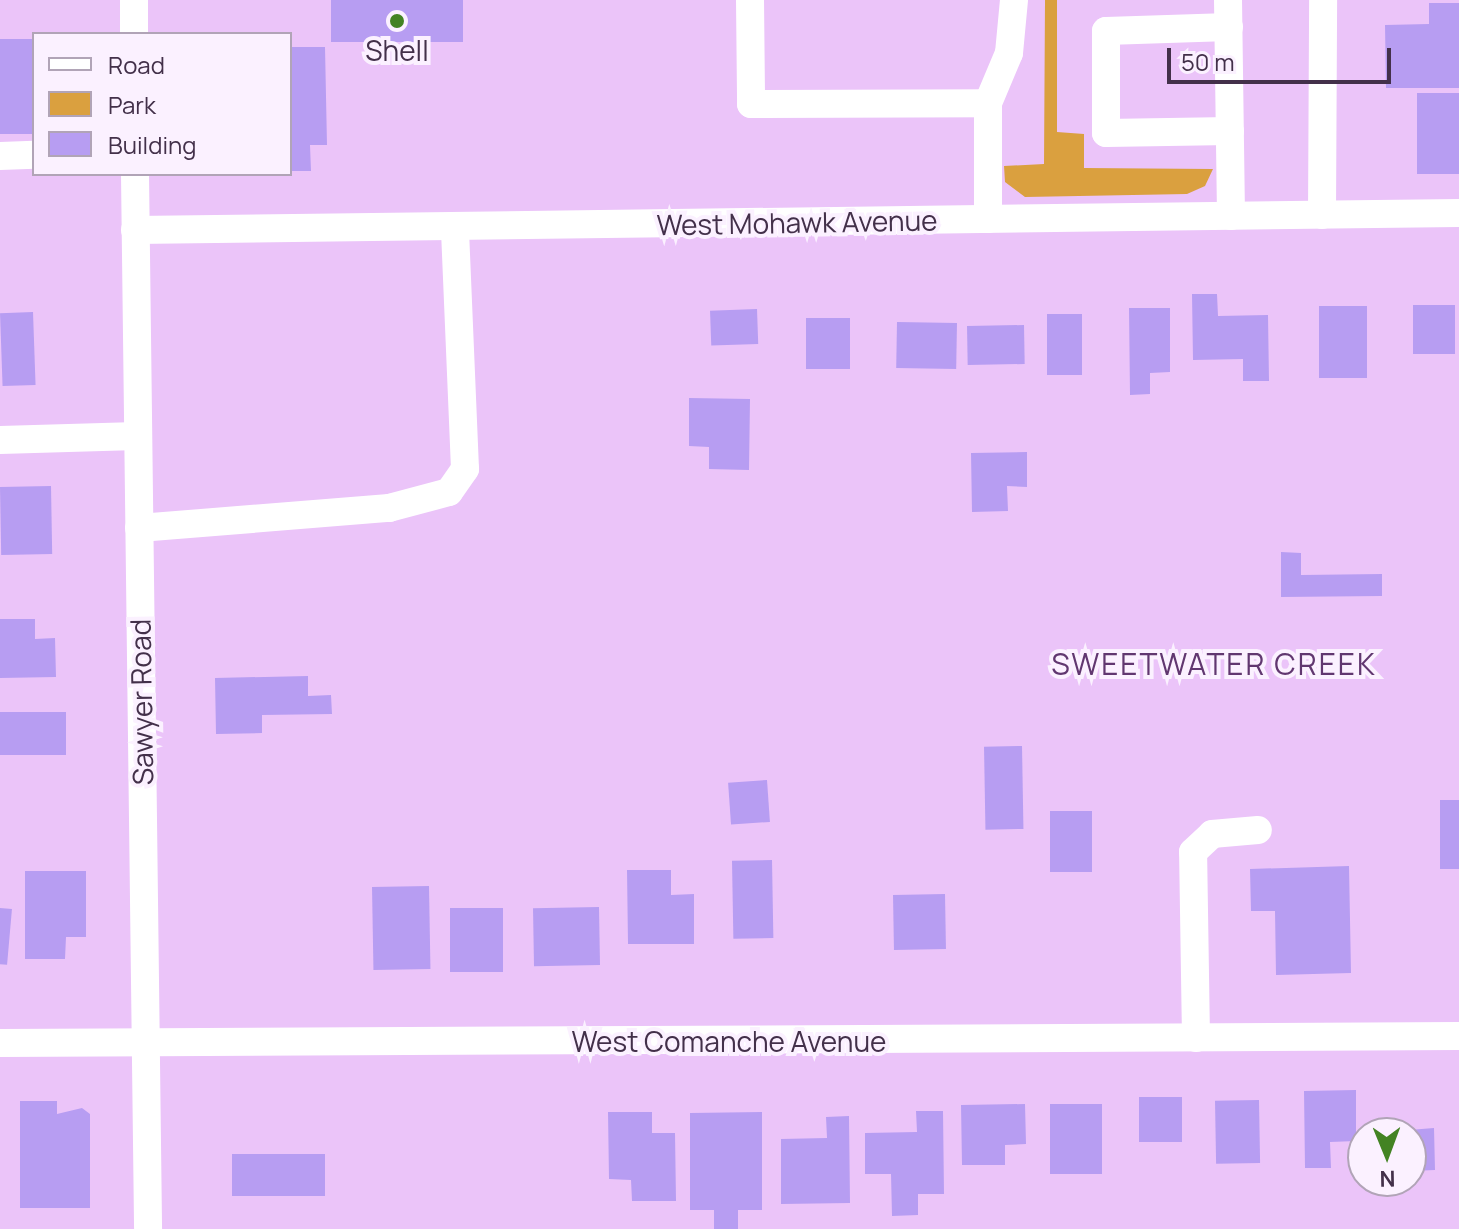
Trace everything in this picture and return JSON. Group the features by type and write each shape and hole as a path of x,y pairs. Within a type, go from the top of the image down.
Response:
{"street":[{"path":"134,0 134,32"},
{"path":"750,0 751,104 988,103"},
{"path":"988,219 988,103 1009,53 1014,0"},
{"path":"1322,215 1323,0"},
{"path":"1230,131 1106,133 1106,31 1228,14 1230,131 1231,216"},
{"path":"0,156 32,155"},
{"name":"Sawyer Road","path":"135,176 148,1229"},
{"name":"West Mohawk Avenue","path":"135,230 1459,213"},
{"path":"139,528 389,508 449,492 465,469 455,226"},
{"path":"0,440 137,436"},
{"path":"1196,1038 1193,852 1212,834 1258,830"},
{"name":"West Comanche Avenue","path":"0,1043 1459,1036"}],"green space":[{"path":"1045,0 1057,0 1057,132 1084,134 1084,168 1213,169 1205,186 1187,194 1025,197 1005,182 1004,166 1044,164"}],"building":[{"name":"Shell","path":"331,0 463,0 463,42 331,42"},
{"path":"1429,3 1459,3 1459,88 1386,88 1385,25 1429,24"},
{"path":"0,39 32,39 32,134 0,134"},
{"path":"292,47 325,47 327,145 310,145 311,171 292,171"},
{"path":"1417,93 1459,93 1459,174 1417,174"},
{"path":"1192,294 1217,294 1218,316 1268,315 1269,381 1243,381 1243,359 1193,360"},
{"path":"1413,305 1455,305 1455,354 1413,354"},
{"path":"1319,306 1367,306 1367,378 1319,378"},
{"path":"1129,308 1170,308 1170,372 1150,373 1150,394 1130,395"},
{"path":"757,309 758,344 711,346 710,311"},
{"path":"33,312 36,385 3,386 0,313"},
{"path":"1047,314 1082,314 1082,375 1047,375"},
{"path":"806,318 850,318 850,369 806,369"},
{"path":"897,322 957,323 956,369 896,368"},
{"path":"1024,325 1025,364 968,365 967,326"},
{"path":"689,398 750,399 749,470 709,469 709,447 689,446"},
{"path":"1027,452 1027,487 1007,486 1008,511 972,512 971,453"},
{"path":"51,486 52,554 1,555 0,487"},
{"path":"1281,552 1301,553 1301,575 1382,574 1382,596 1281,597"},
{"path":"0,619 35,619 35,639 55,638 56,677 0,678"},
{"path":"308,676 308,696 331,695 332,714 262,715 262,733 216,734 215,678"},
{"path":"0,712 66,712 66,755 0,755"},
{"path":"1022,746 1023,829 985,830 984,747"},
{"path":"767,780 770,822 731,825 728,783"},
{"path":"1440,800 1459,800 1459,869 1440,869"},
{"path":"1050,811 1092,811 1092,872 1050,872"},
{"path":"772,860 773,938 733,939 732,861"},
{"path":"1349,866 1351,973 1276,975 1275,911 1251,911 1250,869"},
{"path":"627,870 671,870 671,895 694,894 694,944 628,944"},
{"path":"25,871 86,871 86,937 66,937 65,959 25,959"},
{"path":"429,886 430,969 373,970 372,887"},
{"path":"945,894 946,949 894,950 893,895"},
{"path":"599,907 600,965 534,966 533,908"},
{"path":"0,908 12,909 7,965 0,964"},
{"path":"450,908 503,908 503,972 450,972"},
{"path":"1356,1090 1356,1117 1347,1117 1347,1141 1330,1142 1331,1168 1305,1168 1304,1091"},
{"path":"1139,1097 1182,1097 1182,1142 1139,1142"},
{"path":"1259,1100 1260,1163 1216,1164 1215,1101"},
{"path":"20,1101 57,1101 57,1114 82,1108 90,1114 90,1208 20,1208"},
{"path":"1025,1104 1026,1144 1005,1145 1005,1165 962,1165 961,1105"},
{"path":"1050,1104 1102,1104 1102,1174 1050,1174"},
{"path":"916,1111 943,1111 944,1194 918,1194 918,1215 892,1216 891,1174 865,1174 865,1133 917,1132"},
{"path":"608,1112 652,1112 652,1133 675,1133 676,1201 632,1201 631,1180 609,1179"},
{"path":"762,1112 762,1210 738,1210 738,1229 714,1229 714,1210 690,1210 690,1113"},
{"path":"849,1116 850,1203 781,1204 781,1139 827,1138 826,1117"},
{"path":"1434,1128 1435,1170 1427,1170 1427,1129"},
{"path":"232,1154 325,1154 325,1196 232,1196"}],"place":[{"name":"Shell","path":"397,21"}],"district":[{"name":"SWEETWATER CREEK","path":"1214,664"}]}
